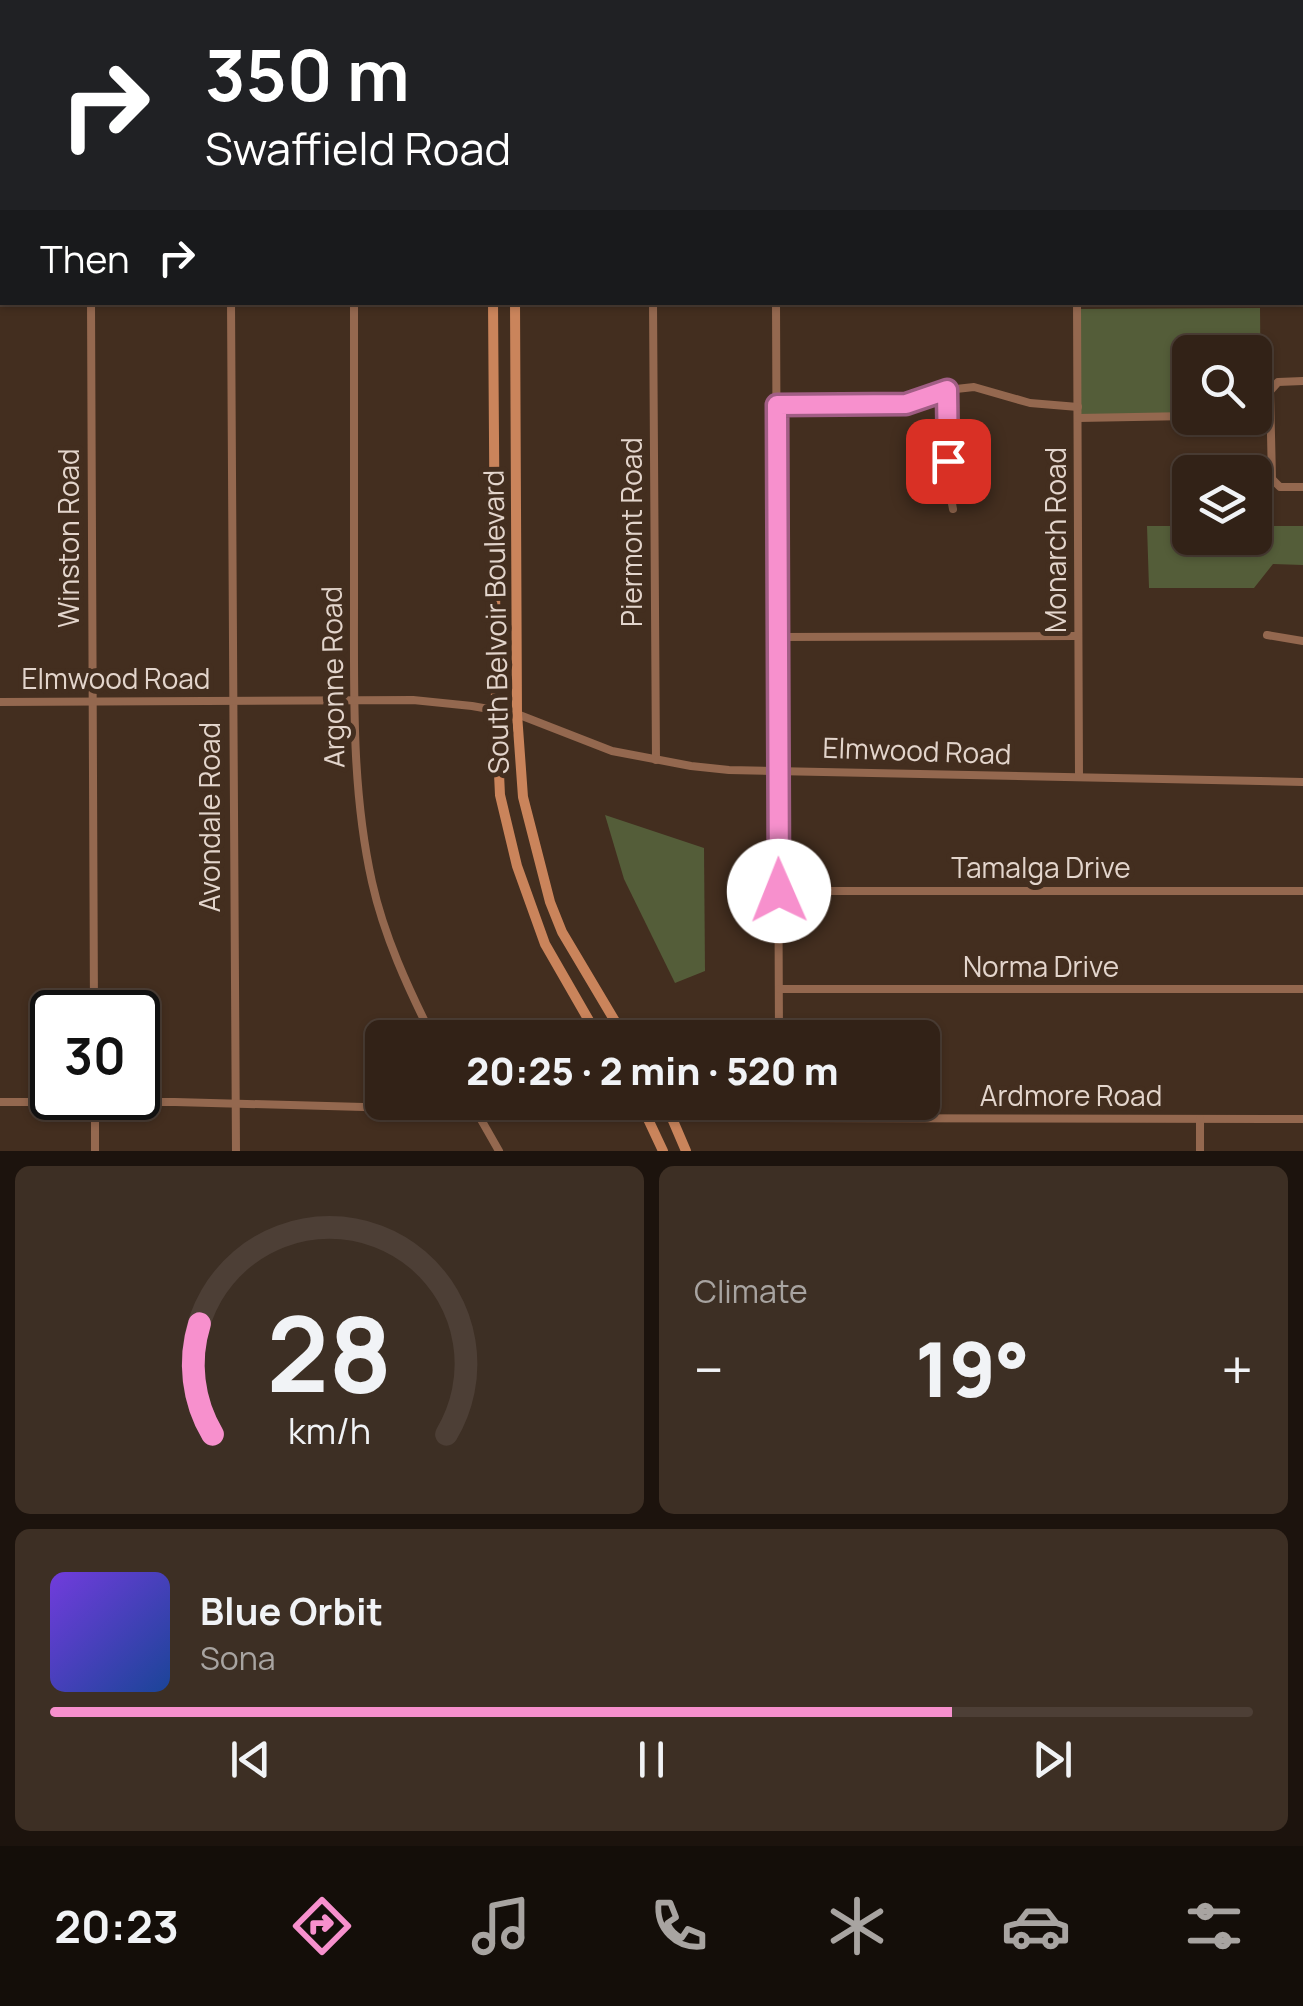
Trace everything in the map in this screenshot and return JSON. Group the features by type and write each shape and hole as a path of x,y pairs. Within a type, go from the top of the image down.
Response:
{"street":[{"name":"Winston Road","path":"91,305 94,990"},
{"name":"Avondale Road","path":"231,305 236,1151"},
{"name":"Argonne Road","path":"354,305 354,699 361,826 372,886 409,991 424,1020"},
{"name":"South Belvoir Boulevard","path":"493,305 500,794 526,895 562,979 588,1020"},
{"name":"South Belvoir Boulevard","path":"515,305 517,714 523,797 550,902 578,963 614,1020"},
{"name":"Piermont Road","path":"653,305 656,760"},
{"path":"776,305 779,1020"},
{"name":"Monarch Road","path":"1077,305 1079,778"},
{"path":"1303,381 1278,382 1270,392 1266,414 1272,479 1280,487 1303,487"},
{"path":"777,405 906,404 947,390 974,387 1030,403 1078,407"},
{"path":"947,390 953,509"},
{"path":"1078,418 1172,416"},
{"path":"1267,634 1303,641"},
{"path":"779,637 1078,636"},
{"name":"Elmwood Road","path":"0,702 429,701 517,714 582,741 656,760 728,770 1303,782"},
{"name":"Tamalga Drive","path":"779,891 1303,891"},
{"name":"Norma Drive","path":"779,989 1303,989"},
{"name":"Ardmore Road","path":"0,1102 30,1101"},
{"name":"Ardmore Road","path":"160,1102 365,1105"},
{"name":"Ardmore Road","path":"940,1116 1303,1119"},
{"path":"95,1120 95,1151"},
{"path":"481,1120 500,1151"},
{"path":"649,1120 663,1151"},
{"path":"674,1120 686,1151"},
{"path":"1200,1120 1200,1151"}],"green space":[{"path":"1260,308 1260,335 1172,335 1172,416 1078,418 1077,309"},
{"path":"1147,526 1172,526 1172,555 1272,555 1272,526 1303,526 1303,565 1273,564 1254,588 1149,588"},
{"path":"605,815 704,848 705,971 675,983 624,879"}],"route":[{"path":"779,891 777,405 906,404 947,390 948,461"}]}
